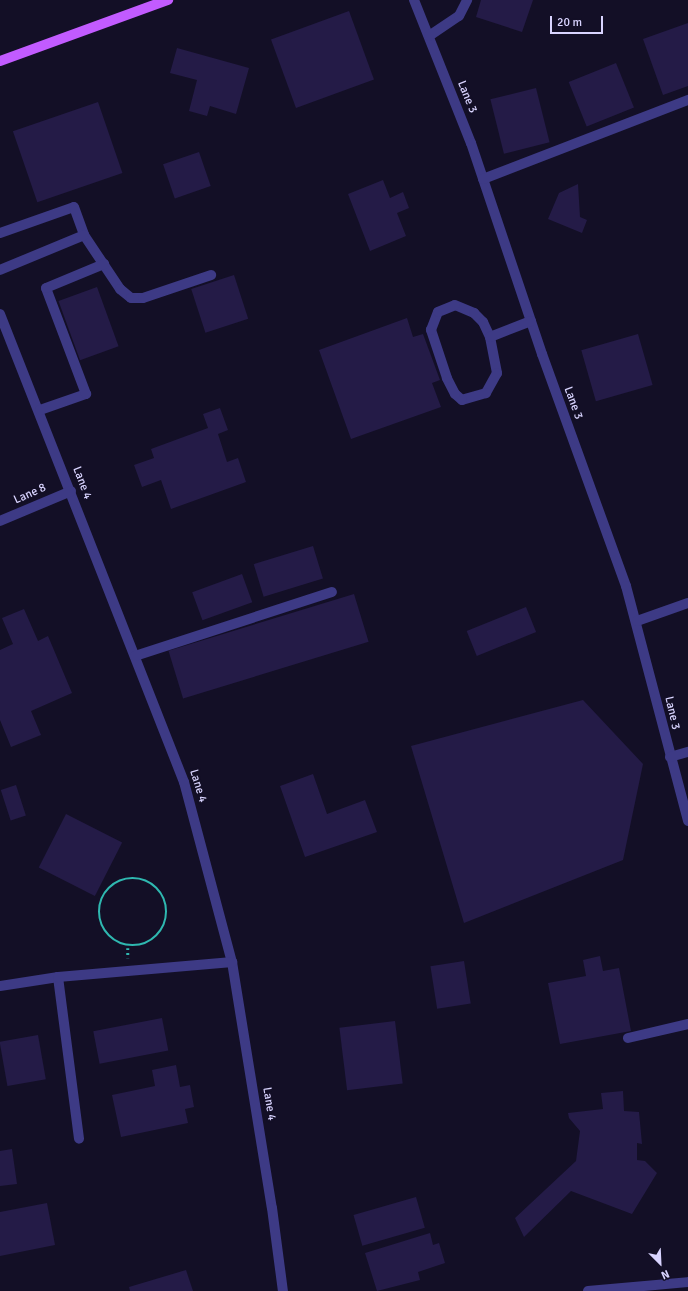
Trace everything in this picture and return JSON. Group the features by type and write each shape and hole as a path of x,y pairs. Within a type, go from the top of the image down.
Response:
{"main road":[{"path":"0,61 168,0"}],"street":[{"name":"Lane 3","path":"414,0 483,179 531,321 637,621 670,757 688,821"},
{"path":"428,36 459,16 467,0"},
{"path":"483,179 687,102"},
{"path":"0,233 74,207 84,235 104,264 131,298 143,298 211,275"},
{"path":"0,270 84,235"},
{"path":"40,410 86,394 46,288 104,264"},
{"path":"445,307 466,308 483,322 490,337 497,373 493,383 486,393 462,400 455,394 447,378 431,330 432,319 445,307"},
{"name":"Lane 4","path":"0,314 40,410 184,782 232,962 272,1208 283,1291"},
{"path":"490,337 531,321"},
{"name":"Lane 8","path":"0,521 71,491"},
{"path":"135,656 332,592"},
{"path":"637,621 688,603"},
{"path":"670,757 688,752"},
{"path":"0,986 58,977 232,962"},
{"path":"58,977 79,1139"},
{"path":"628,1038 688,1024"},
{"path":"588,1291 688,1282"}],"path":[{"path":"134,878 147,880 158,888 169,908 168,922 162,931 152,939 128,947 107,936 101,926 100,907 103,893 114,883 134,878"}],"building":[{"path":"481,0 533,0 522,32 476,17"},
{"path":"349,11 374,80 296,108 271,39"},
{"path":"688,23 688,86 663,95 643,39"},
{"path":"177,48 249,68 236,114 210,106 207,116 189,111 197,80 170,73"},
{"path":"616,63 634,108 587,127 569,82"},
{"path":"536,88 550,142 504,154 490,99"},
{"path":"98,102 122,173 37,202 13,131"},
{"path":"199,152 211,186 175,198 163,164"},
{"path":"383,180 390,198 403,192 409,208 397,213 406,236 370,251 348,194"},
{"path":"578,184 580,217 587,220 582,233 548,219 559,193"},
{"path":"234,275 248,319 205,333 191,289"},
{"path":"97,287 119,346 80,360 58,301"},
{"path":"407,318 413,337 423,334 440,380 432,383 441,407 351,439 319,350"},
{"path":"638,334 653,385 596,401 581,350"},
{"path":"220,408 228,430 218,434 227,462 238,458 246,482 171,509 161,480 142,487 134,465 154,458 151,449 208,428 203,414"},
{"path":"313,546 323,579 264,597 254,564"},
{"path":"242,574 252,602 202,620 192,592"},
{"path":"354,594 369,642 183,699 168,651"},
{"path":"526,607 536,632 477,656 467,631"},
{"path":"24,609 38,641 48,636 72,693 31,711 41,735 11,747 0,720 0,650 13,644 2,618"},
{"path":"583,700 643,764 623,860 464,923 411,746"},
{"path":"313,774 327,814 365,800 377,832 305,857 280,786"},
{"path":"16,785 26,815 11,820 1,790"},
{"path":"66,814 122,843 95,896 39,867"},
{"path":"600,956 603,971 619,968 631,1031 560,1044 548,983 586,976 583,960"},
{"path":"464,961 471,1003 437,1009 430,966"},
{"path":"162,1018 168,1050 100,1064 93,1031"},
{"path":"395,1021 403,1084 347,1090 339,1028"},
{"path":"38,1035 46,1079 7,1086 0,1042"},
{"path":"176,1065 180,1087 190,1085 194,1107 185,1109 188,1123 121,1137 112,1095 155,1086 152,1070"},
{"path":"623,1091 624,1111 639,1112 642,1144 637,1143 637,1160 645,1161 657,1173 632,1214 571,1191 524,1237 515,1218 576,1161 580,1131 569,1118 568,1113 603,1109 601,1093"},
{"path":"12,1149 17,1184 0,1186 0,1151"},
{"path":"416,1197 425,1228 362,1246 354,1215"},
{"path":"47,1203 55,1245 0,1256 0,1212"},
{"path":"430,1233 433,1245 439,1243 445,1263 418,1272 420,1280 377,1291 365,1253"},
{"path":"186,1270 193,1291 130,1291 129,1287"}]}
